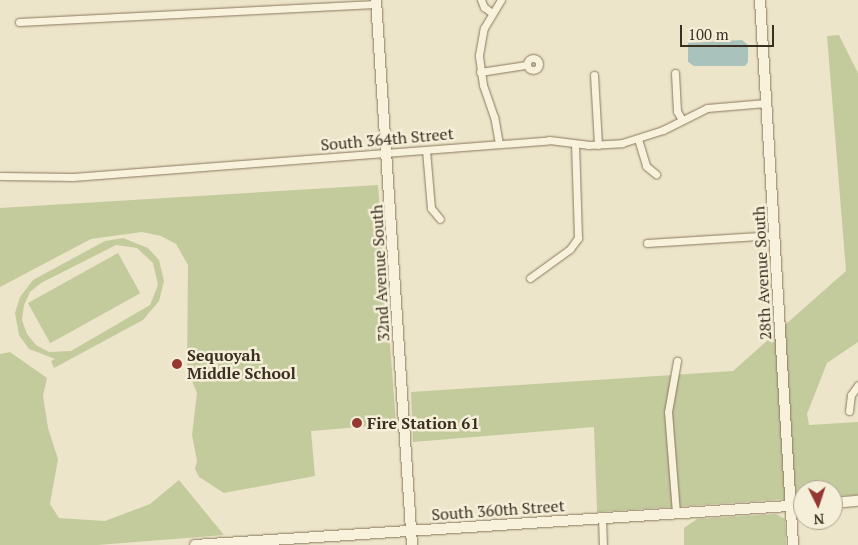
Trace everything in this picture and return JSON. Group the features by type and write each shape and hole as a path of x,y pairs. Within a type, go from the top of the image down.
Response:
{"street":[{"path":"481,0 484,8 492,13"},
{"path":"499,144 494,117 480,72 480,41 492,13 501,0"},
{"name":"28th Avenue South","path":"760,0 793,545"},
{"path":"19,22 376,2"},
{"name":"32nd Avenue South","path":"376,2 388,153 412,545"},
{"path":"480,72 526,65"},
{"path":"675,73 677,111 682,120"},
{"path":"594,75 598,145"},
{"name":"South 364th Street","path":"1,176 73,176 549,140 598,145 638,139 682,120 696,111 716,106 766,103"},
{"path":"638,139 646,166 656,174"},
{"path":"530,278 570,249 578,238 575,144"},
{"path":"426,150 431,208 440,219"},
{"path":"647,243 774,235"},
{"path":"676,514 668,412 677,361"},
{"path":"849,411 851,395 858,385"},
{"path":"843,502 858,501"},
{"name":"South 360th Street","path":"195,545 791,506"},
{"path":"602,518 603,545"}],"green space":[{"path":"839,35 858,73 858,342 827,363 807,414 809,425 858,422 858,495 843,496 843,480 793,480 793,499 597,512 594,427 413,442 411,392 733,371 846,271 827,36"},
{"path":"378,185 396,424 311,431 315,476 224,493 199,477 195,469 197,461 192,435 197,393 187,369 188,265 176,244 161,236 142,232 91,239 0,287 0,208"},
{"path":"123,238 148,248 159,260 164,281 159,301 143,320 54,368 51,361 55,359 29,349 19,335 15,313 20,297 33,280 105,241","holes":["116,245 137,248 153,263 158,285 150,305 71,351 49,352 36,345 27,334 22,320 24,305 30,292 41,283"]},
{"path":"118,253 140,293 50,343 28,303"},
{"path":"10,352 47,378 43,396 48,428 58,459 50,504 59,518 105,521 150,504 179,480 224,535 98,545 0,545 0,354"},
{"path":"776,514 785,519 786,545 684,545 684,528 697,519"}],"water":[{"path":"742,40 748,45 748,62 745,66 694,66 688,62 688,43"}],"place":[{"name":"Sequoyah Middle School","path":"177,364"},
{"name":"Fire Station 61","path":"357,423"}]}
